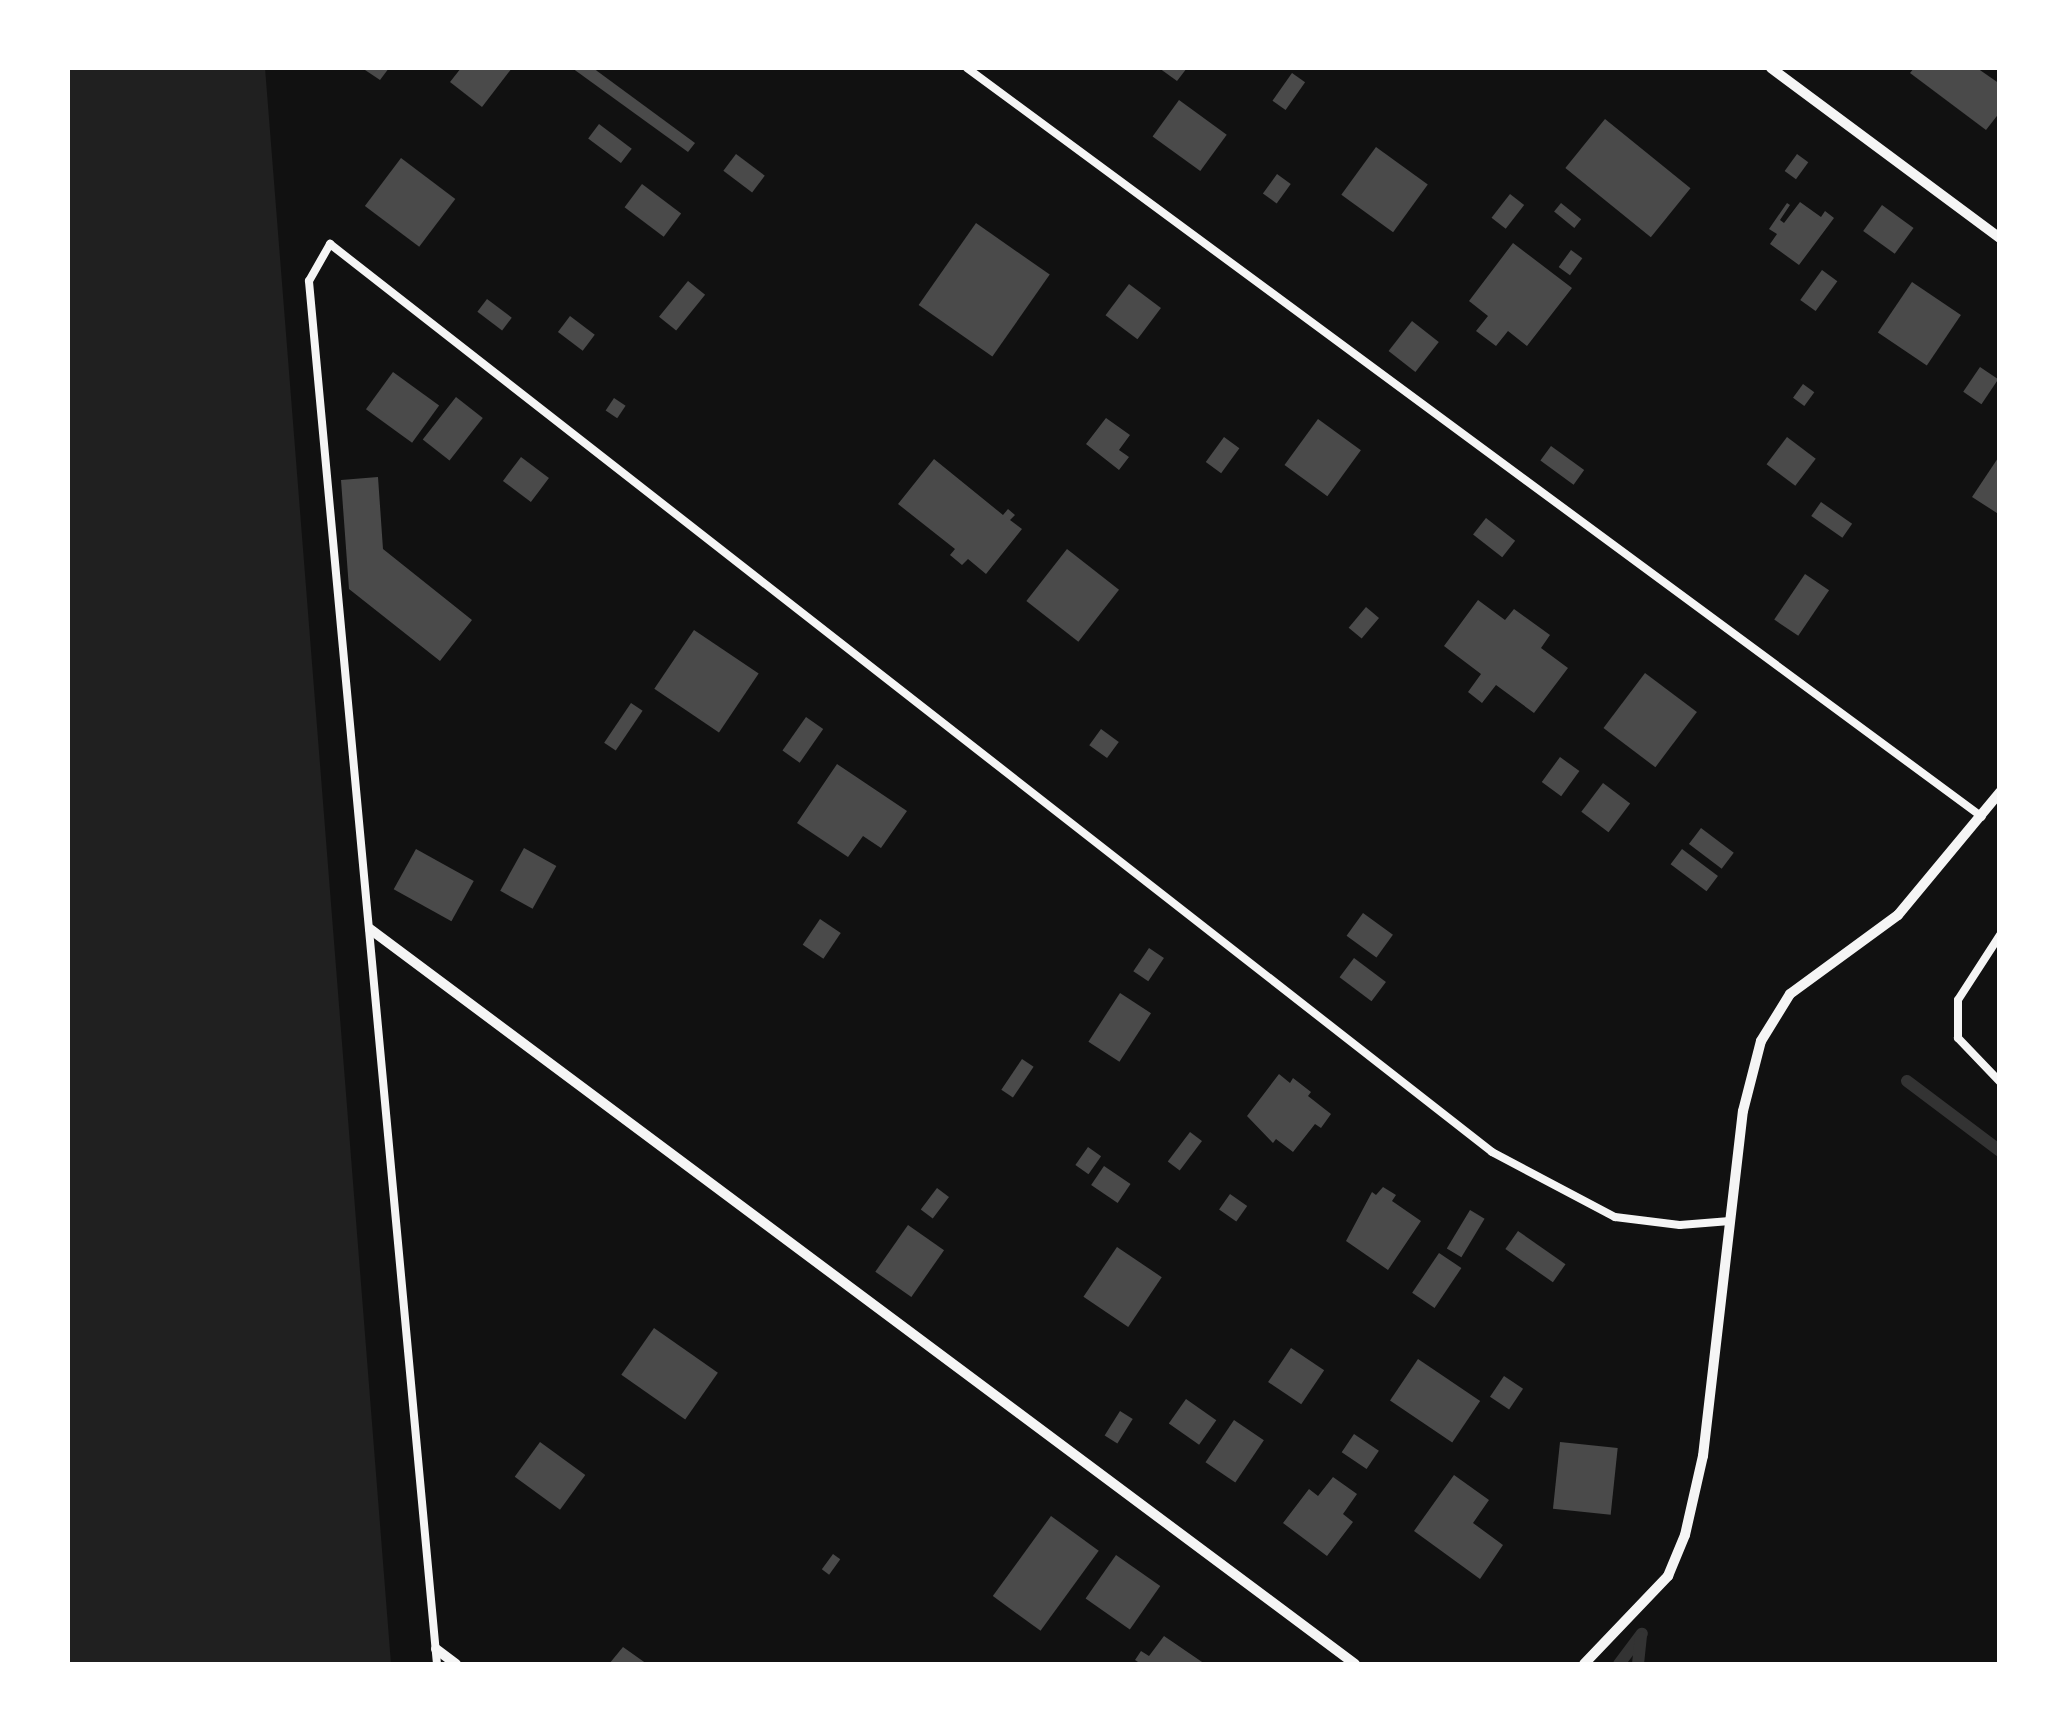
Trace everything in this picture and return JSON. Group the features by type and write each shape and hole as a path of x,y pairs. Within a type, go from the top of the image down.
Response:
{"street":[{"path":"1770,68 2000,238"},
{"path":"1584,1664 1668,1576 1685,1534 1703,1456 1743,1111 1761,1041 1790,994 1898,916 2000,792"},
{"path":"370,929 1355,1664"},
{"path":"436,1649 456,1664"}],"lane":[{"path":"967,68 1982,817"},
{"path":"437,1664 309,281 330,244 1492,1152 1616,1217 1680,1225 1730,1221"},
{"path":"2000,935 1958,1000 1958,1038 2000,1082"}],"shaded area":[{"path":"68,68 265,68 391,1664 68,1664"}],"building":[{"path":"362,68 389,68 380,80"},
{"path":"461,68 512,68 482,107 450,82"},
{"path":"572,68 593,68 695,143 688,152"},
{"path":"1159,68 1187,68 1177,81"},
{"path":"1914,68 1977,68 2000,84 2000,112 1986,130 1910,73"},
{"path":"1292,73 1305,82 1286,110 1272,101"},
{"path":"1179,100 1227,135 1200,171 1153,136"},
{"path":"1605,119 1690,188 1651,237 1565,168"},
{"path":"599,124 632,149 621,163 588,138"},
{"path":"1376,147 1428,185 1393,232 1341,195"},
{"path":"736,154 765,176 752,192 723,171"},
{"path":"1797,154 1808,162 1796,179 1785,171"},
{"path":"401,158 455,199 419,247 365,206"},
{"path":"1277,174 1291,184 1277,203 1263,193"},
{"path":"642,184 681,213 664,237 625,207"},
{"path":"1510,194 1524,205 1506,229 1492,218"},
{"path":"1800,202 1821,217 1825,211 1834,218 1799,265 1770,244 1777,234 1769,229 1787,203 1790,205 1780,220 1784,223"},
{"path":"1561,203 1581,219 1574,228 1554,212"},
{"path":"1882,205 1914,228 1895,254 1863,231"},
{"path":"976,223 1050,275 992,357 919,305"},
{"path":"1513,243 1572,288 1527,346 1508,331 1496,346 1476,331 1488,316 1469,301"},
{"path":"1571,250 1582,258 1570,275 1559,267"},
{"path":"1822,270 1837,281 1816,311 1800,300"},
{"path":"688,281 705,295 676,331 659,317"},
{"path":"1912,282 1961,315 1927,366 1878,333"},
{"path":"1129,284 1161,308 1137,339 1106,315"},
{"path":"487,299 512,318 502,330 477,312"},
{"path":"570,316 595,335 583,351 558,332"},
{"path":"1412,321 1439,342 1415,372 1389,351"},
{"path":"1980,367 1998,379 1981,404 1963,392"},
{"path":"393,372 439,406 412,443 366,409"},
{"path":"1803,384 1814,392 1804,406 1793,398"},
{"path":"456,397 483,418 450,460 423,440"},
{"path":"614,398 626,406 617,418 606,410"},
{"path":"1106,418 1130,435 1119,450 1129,457 1119,470 1086,444"},
{"path":"1318,419 1361,450 1327,496 1284,465"},
{"path":"1224,437 1239,448 1221,473 1206,462"},
{"path":"1787,437 1816,459 1795,486 1767,464"},
{"path":"1551,446 1584,470 1574,485 1540,461"},
{"path":"2000,455 2000,515 1972,497"},
{"path":"521,457 549,478 531,502 503,481"},
{"path":"934,459 1003,515 1008,509 1015,515 1010,520 1022,529 986,574 968,559 962,565 950,555 955,549 898,504"},
{"path":"378,477 383,549 472,620 440,661 349,589 341,480"},
{"path":"1821,502 1852,524 1842,538 1811,516"},
{"path":"1486,518 1515,541 1502,557 1473,535"},
{"path":"1067,549 1119,590 1078,642 1026,601"},
{"path":"1805,574 1829,590 1798,636 1774,620"},
{"path":"1478,600 1505,620 1514,609 1550,635 1541,648 1568,668 1534,713 1496,685 1482,703 1468,692 1481,674 1444,646"},
{"path":"1366,607 1379,618 1362,639 1349,628"},
{"path":"694,630 759,674 719,732 654,689"},
{"path":"1645,673 1697,712 1655,767 1603,728"},
{"path":"631,703 643,711 616,751 604,743"},
{"path":"806,717 823,729 800,763 782,751"},
{"path":"1101,729 1119,742 1107,758 1089,745"},
{"path":"1560,757 1579,771 1561,796 1542,782"},
{"path":"837,764 907,811 881,848 863,836 848,857 797,823"},
{"path":"1603,783 1630,803 1608,832 1581,812"},
{"path":"1701,828 1734,853 1722,869 1689,844"},
{"path":"524,848 556,866 533,909 500,891"},
{"path":"416,849 474,881 451,921 394,889"},
{"path":"1682,849 1718,876 1707,891 1671,864"},
{"path":"1363,913 1393,935 1376,957 1347,936"},
{"path":"820,919 841,933 823,959 803,945"},
{"path":"1149,948 1164,958 1148,981 1133,971"},
{"path":"1354,958 1386,982 1372,1001 1340,977"},
{"path":"1120,993 1151,1013 1119,1062 1088,1042"},
{"path":"1022,1059 1034,1067 1013,1098 1001,1090"},
{"path":"1279,1074 1290,1083 1293,1078 1331,1114 1321,1128 1315,1124 1293,1152 1276,1139 1273,1143 1247,1116"},
{"path":"1190,1132 1202,1141 1180,1171 1168,1162"},
{"path":"1088,1147 1101,1156 1088,1174 1075,1165"},
{"path":"1104,1166 1131,1184 1118,1203 1091,1185"},
{"path":"1383,1187 1396,1195 1392,1201 1421,1221 1388,1270 1346,1241 1372,1192 1376,1195"},
{"path":"937,1188 949,1197 933,1219 921,1210"},
{"path":"1230,1194 1247,1206 1236,1222 1219,1210"},
{"path":"1470,1210 1485,1219 1461,1257 1447,1249"},
{"path":"908,1225 944,1250 911,1297 875,1272"},
{"path":"1518,1231 1566,1264 1553,1282 1505,1249"},
{"path":"1117,1247 1162,1277 1128,1327 1083,1297"},
{"path":"1439,1253 1461,1268 1435,1308 1412,1293"},
{"path":"654,1328 718,1373 685,1419 621,1375"},
{"path":"1291,1348 1324,1370 1301,1404 1268,1382"},
{"path":"1418,1359 1480,1401 1452,1442 1390,1400"},
{"path":"1504,1376 1523,1389 1509,1410 1490,1397"},
{"path":"1186,1399 1216,1420 1199,1445 1169,1424"},
{"path":"1120,1411 1133,1419 1117,1444 1105,1436"},
{"path":"1234,1420 1264,1440 1235,1482 1205,1462"},
{"path":"1354,1434 1379,1451 1367,1469 1342,1452"},
{"path":"540,1442 585,1475 560,1510 515,1477"},
{"path":"1560,1442 1618,1448 1611,1515 1553,1509"},
{"path":"1454,1475 1489,1500 1473,1523 1503,1545 1480,1579 1414,1531"},
{"path":"1333,1477 1357,1494 1343,1514 1353,1522 1327,1556 1283,1523 1309,1489 1318,1496"},
{"path":"1051,1516 1099,1551 1041,1631 993,1596"},
{"path":"833,1554 840,1559 829,1575 822,1569"},
{"path":"1116,1555 1160,1586 1130,1629 1086,1598"},
{"path":"1164,1636 1205,1664 1141,1664 1135,1660 1141,1651 1149,1656"},
{"path":"623,1647 647,1664 609,1664"}],"waterway":[{"path":"1907,1081 2000,1151"},
{"path":"1619,1664 1642,1634"},
{"path":"1638,1664 1641,1637"}]}
